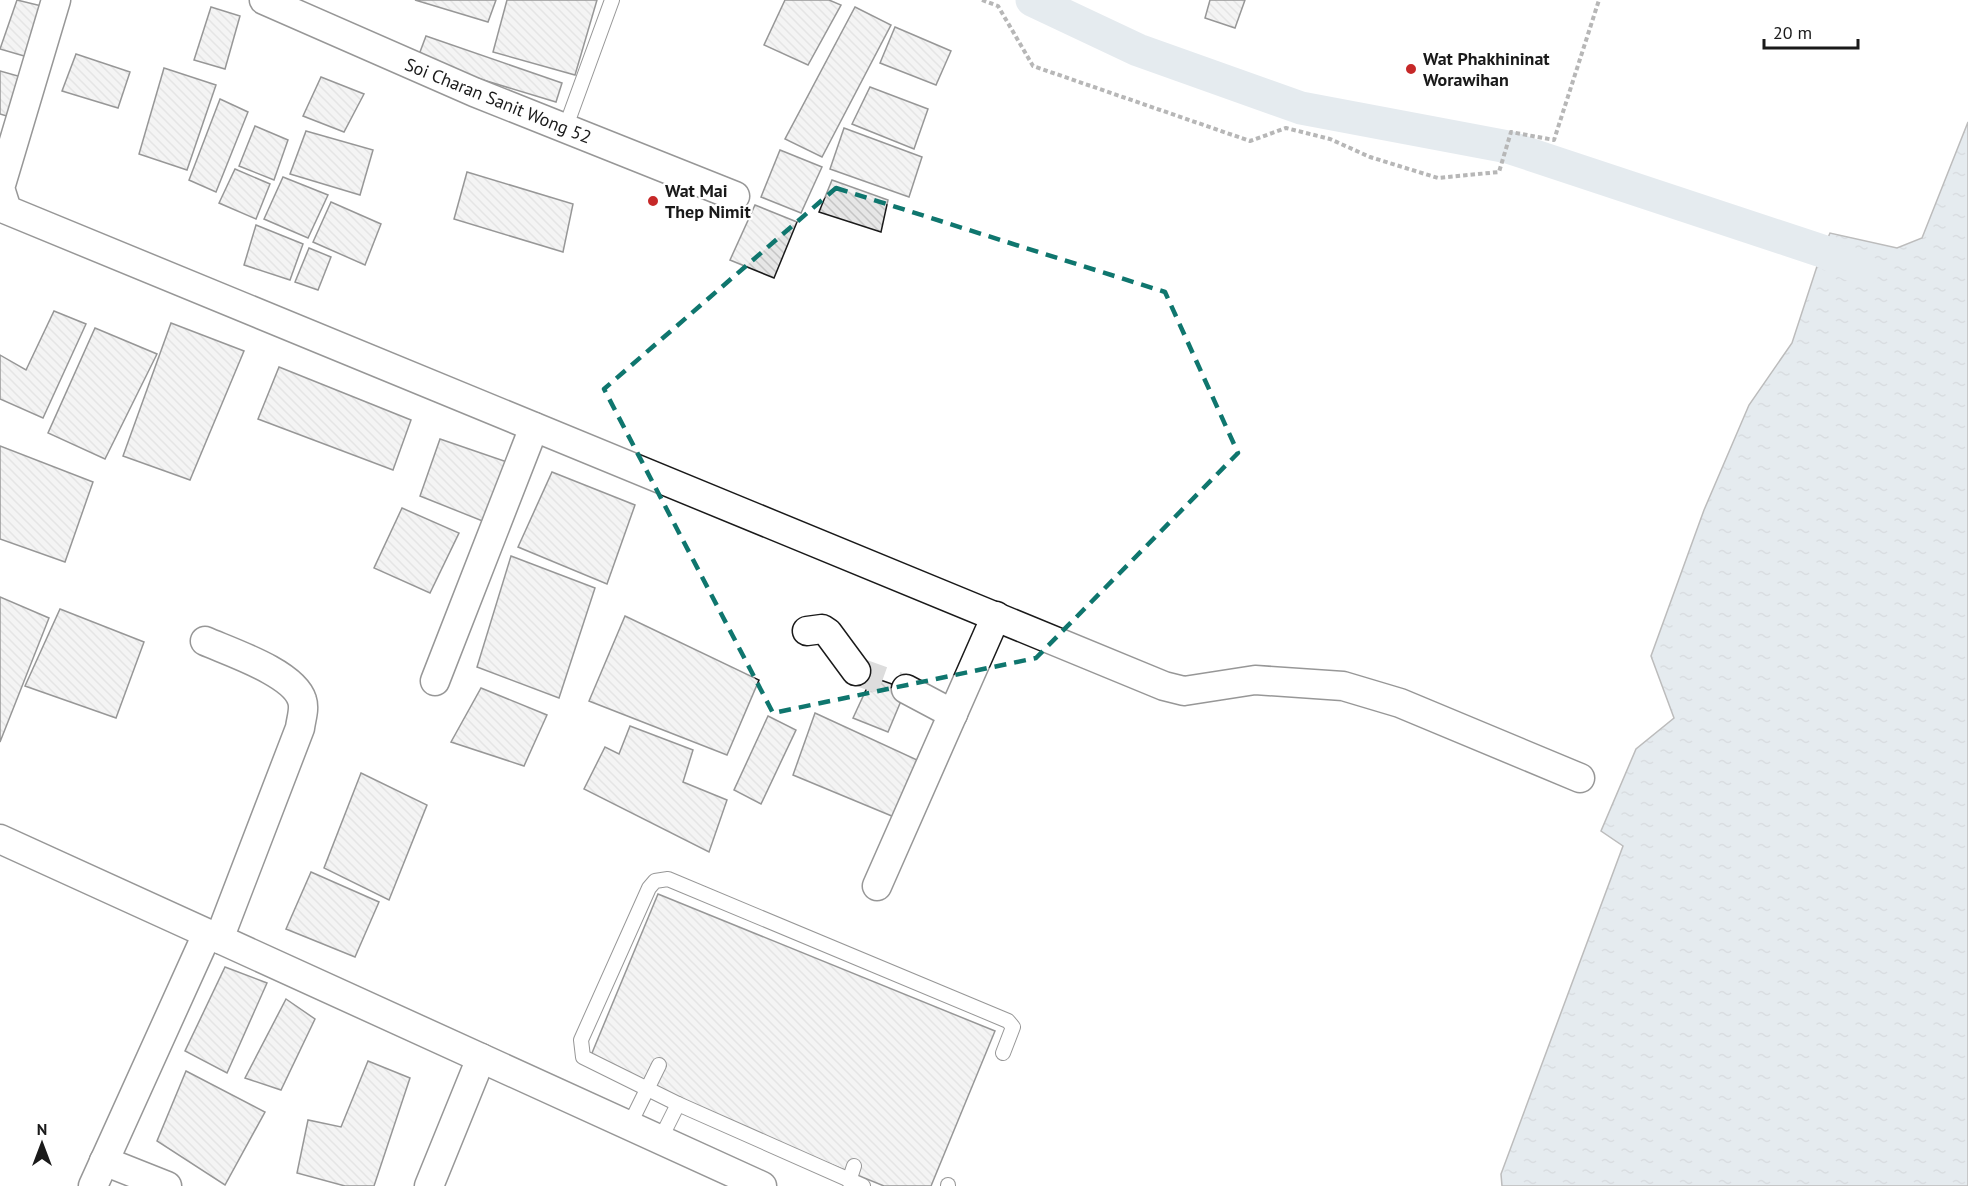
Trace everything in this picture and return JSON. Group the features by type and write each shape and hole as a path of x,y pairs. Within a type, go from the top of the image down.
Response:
{"street":[{"path":"56,0 0,188 7,210 1184,692 1255,680 1343,686 1400,704 1580,778"},
{"name":"Soi Charan Sanit Wong 52","path":"264,0 463,88 735,195"},
{"path":"435,681 534,427"},
{"path":"877,885 996,616"},
{"path":"807,631 818,629 828,633 856,670"},
{"path":"167,1186 99,1174 213,936 300,728 303,709 302,698 291,682 205,641"},
{"path":"906,689 952,714"},
{"path":"0,839 762,1186"},
{"path":"429,1186 481,1058"}],"lane":[{"path":"565,129 612,0"},
{"path":"863,1186 678,1104 583,1057 580,1045 649,888 661,879 668,879 1008,1021 1013,1027 1003,1053"},
{"path":"629,1126 658,1065"},
{"path":"660,1140 678,1104"},
{"path":"849,1180 854,1166"}],"path":[{"path":"982,0 998,6 1033,66 1250,141 1286,128 1330,139 1370,157 1438,178 1499,172 1511,132 1554,140 1599,0"}],"highlighted area":[{"path":"836,188 1165,292 1238,453 1036,658 773,713 604,389"}],"water":[{"path":"1968,122 1968,1186 1502,1186 1501,1174 1623,846 1601,831 1636,749 1674,718 1651,656 1704,510 1749,405 1792,343 1830,233 1897,248 1922,238"}],"building":[{"path":"17,0 54,9 38,60 0,49"},
{"path":"415,0 496,0 488,22"},
{"path":"507,0 597,0 575,75 493,52"},
{"path":"785,0 829,0 841,5 808,65 764,45"},
{"path":"1210,0 1245,0 1235,28 1205,18"},
{"path":"211,7 240,16 225,69 194,60"},
{"path":"855,7 891,25 822,157 785,139"},
{"path":"895,27 951,51 936,85 880,63"},
{"path":"426,36 562,83 556,102 417,60"},
{"path":"76,54 130,72 118,108 62,91"},
{"path":"164,68 216,85 187,170 139,154"},
{"path":"0,71 32,80 20,120 0,114"},
{"path":"321,77 364,94 344,132 303,116"},
{"path":"870,87 928,109 914,149 852,124"},
{"path":"220,99 248,112 216,192 189,180"},
{"path":"255,126 288,140 274,180 239,166"},
{"path":"844,128 922,157 909,197 830,169"},
{"path":"306,131 373,150 360,195 290,174"},
{"path":"780,150 822,167 801,213 761,197"},
{"path":"235,169 270,184 256,219 219,203"},
{"path":"467,172 573,204 563,252 454,219"},
{"path":"283,177 328,195 308,238 264,219"},
{"path":"832,180 888,200 881,232 819,212"},
{"path":"331,202 381,224 365,265 313,242"},
{"path":"755,205 797,222 774,278 730,260"},
{"path":"256,225 303,244 290,280 244,265"},
{"path":"309,248 331,257 318,290 295,282"},
{"path":"54,311 86,324 43,418 0,399 0,355 26,370"},
{"path":"171,323 244,351 190,480 123,456"},
{"path":"95,328 157,354 105,459 48,433"},
{"path":"279,367 411,420 393,470 258,419"},
{"path":"440,439 507,462 495,526 420,496"},
{"path":"0,446 93,482 65,562 0,539"},
{"path":"552,472 635,505 607,584 518,547"},
{"path":"402,508 459,533 430,593 374,568"},
{"path":"511,556 595,588 559,698 477,667"},
{"path":"0,597 49,618 0,742"},
{"path":"60,609 144,642 116,718 25,686"},
{"path":"625,616 759,680 727,755 589,701"},
{"path":"872,677 906,689 888,732 853,718"},
{"path":"481,688 547,715 524,766 451,742"},
{"path":"815,713 930,766 899,819 793,775"},
{"path":"768,716 796,730 761,804 734,790"},
{"path":"630,726 693,750 683,782 727,800 709,852 584,789 605,747 619,754"},
{"path":"361,773 427,805 389,900 324,868"},
{"path":"311,872 379,902 355,957 286,929"},
{"path":"658,894 995,1031 931,1186 884,1186 587,1065"},
{"path":"225,967 267,983 227,1073 185,1051"},
{"path":"286,999 315,1019 281,1090 245,1078"},
{"path":"368,1061 410,1078 374,1186 345,1186 297,1173 308,1120 341,1127"},
{"path":"186,1071 265,1112 225,1185 157,1141"}],"waterway":[{"path":"1032,0 1138,50 1301,108 1508,147 1822,251 1863,270"}],"tunnel":[{"path":"856,671 906,689"}],"place":[{"name":"Wat Phakhininat Worawihan","path":"1411,69"},
{"name":"Wat Mai Thep Nimit","path":"653,201"}]}
